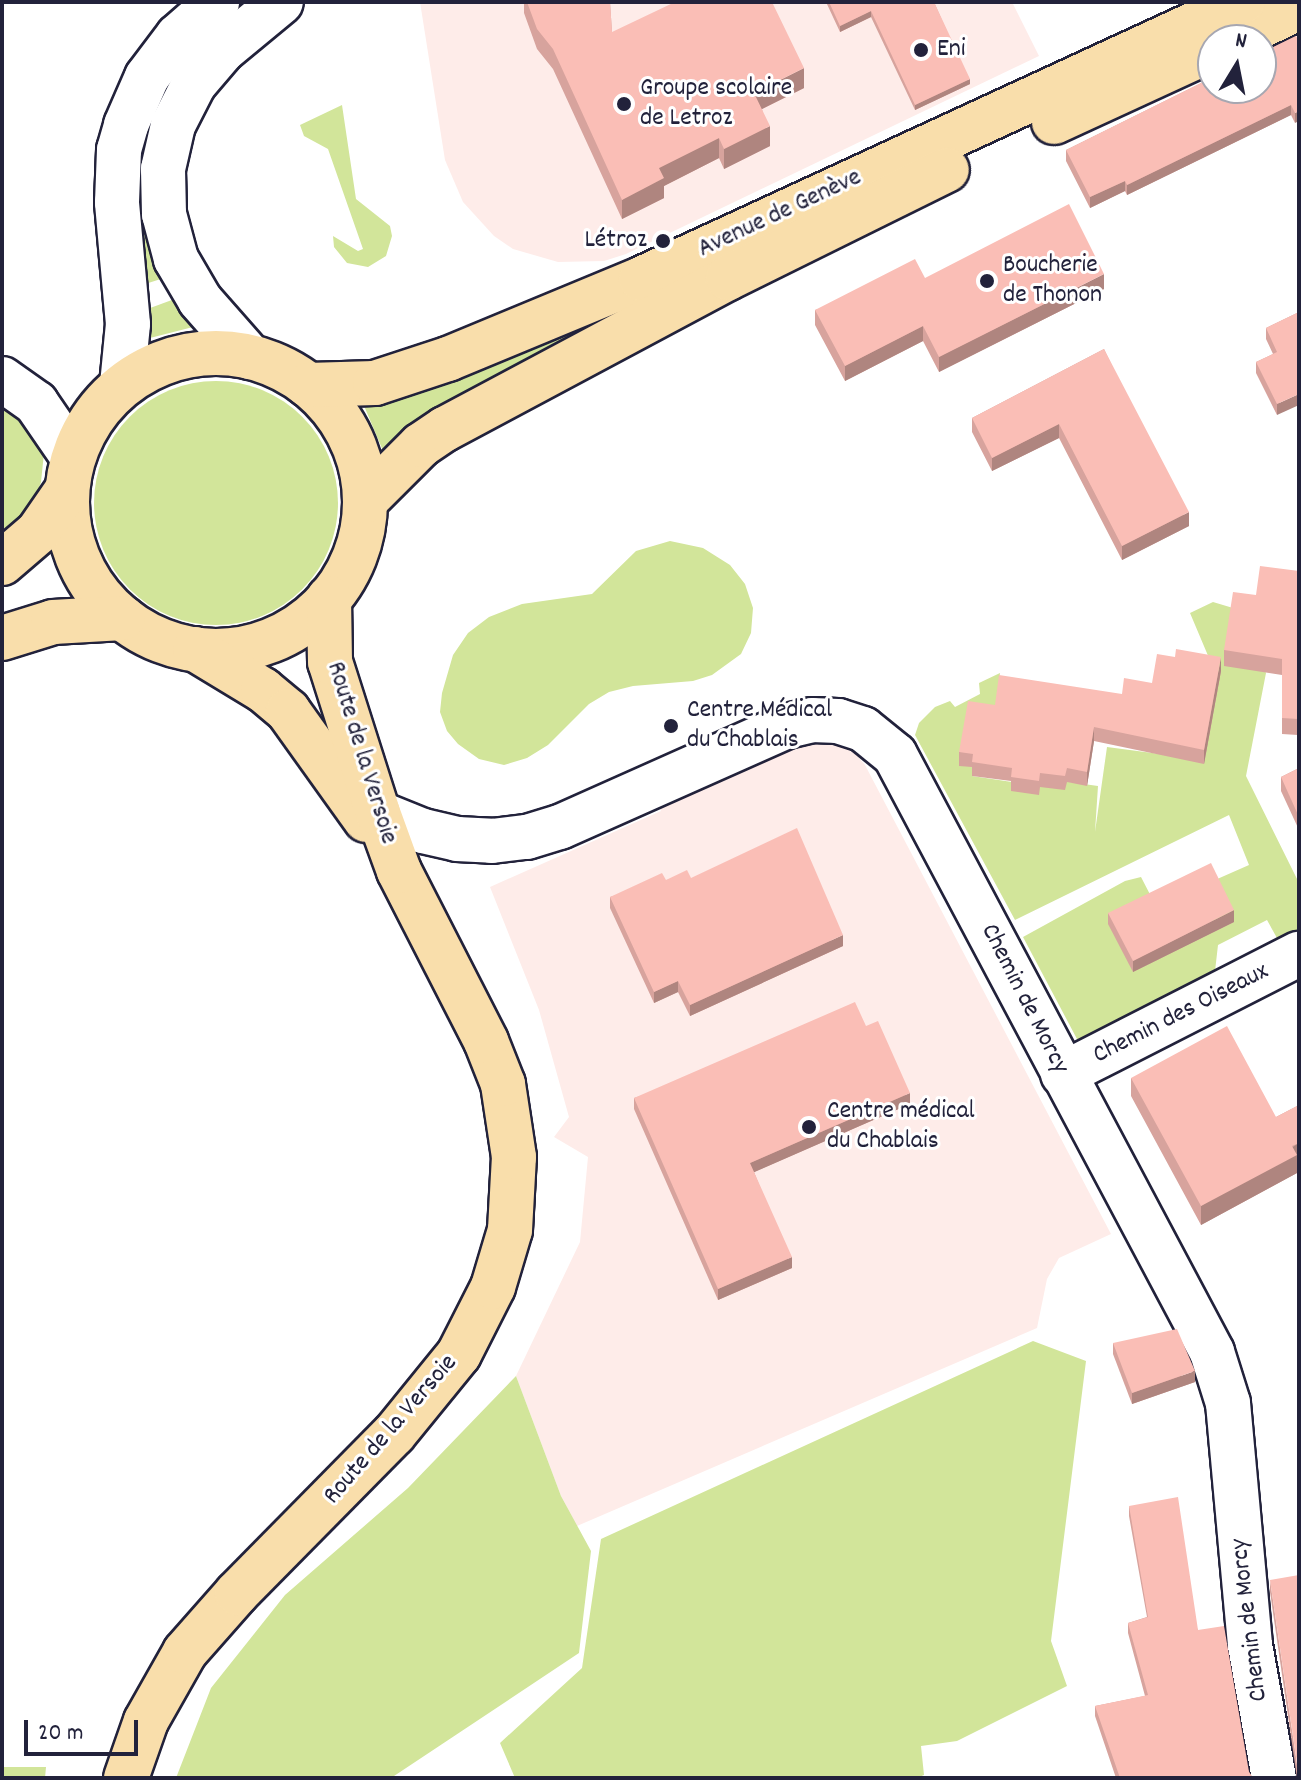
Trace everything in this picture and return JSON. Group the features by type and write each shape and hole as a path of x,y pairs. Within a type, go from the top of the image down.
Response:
{"main road":[{"name":"Avenue de Genève","path":"308,385 375,383 448,359 641,279 1242,2"},
{"path":"1265,24 1299,8"},
{"name":"Avenue de Genève","path":"365,501 432,436 636,325 897,194 1197,56"},
{"path":"2,563 38,532 70,474 88,425 122,385 145,371 196,354 250,357 290,372 327,403 349,436 363,474 365,501 359,543 352,563 329,598 291,631 269,641 220,651 169,643 123,618 90,583 71,538 70,474"},
{"name":"Route de la Versoie","path":"126,1778 146,1721 185,1652 237,1593 394,1434 436,1385 482,1313 502,1263 513,1206 513,1135 503,1084 486,1041 394,859 330,662 329,598"},
{"path":"2,638 53,622 123,618"},
{"name":"Route de la Versoie","path":"195,649 263,690 288,711 394,859"}],"street":[{"path":"122,385 128,324 117,202 122,138 135,101 154,66 178,36 225,13 281,2"},
{"path":"225,13 207,66 182,104 167,146 162,192 169,237 187,279 216,320 250,357"},
{"path":"2,379 36,403 70,474"},
{"name":"Chemin de Morcy","path":"378,813 423,831 457,839 492,841 527,837 560,827 787,726 812,720 851,725 886,745 903,767 1199,1327 1222,1379 1232,1435 1250,1645 1274,1778"},
{"name":"Chemin des Oiseaux","path":"1063,1074 1299,954"}],"shaded area":[{"name":"Groupe scolaire de Letroz","path":"420,2 1012,2 1039,56 626,254 604,261 558,262 513,249 494,236 463,202 445,160"},
{"name":"Centre médical du Chablais","path":"826,738 849,746 865,765 1111,1234 1059,1258 1047,1279 1037,1328 577,1526 561,1496 516,1376 580,1242 588,1157 554,1137 569,1117 539,1010 490,887 661,811 658,803 802,742"}],"green space":[{"path":"197,57 167,277 139,286 134,177 160,85"},
{"path":"342,105 356,199 390,226 392,236 386,256 368,267 347,263 334,247 333,236 358,251 363,249 328,149 304,136 300,125"},
{"path":"180,297 201,325 142,340 142,311"},
{"path":"612,307 619,320 386,458 362,401"},
{"path":"216,381 240,383 263,390 303,416 329,456 336,479 336,527 329,550 303,590 263,616 240,623 216,625 192,623 169,616 129,590 103,550 96,527 94,503 96,479 103,456 129,416 169,390 192,383"},
{"path":"2,394 38,429 44,453 41,482 32,509 2,539"},
{"path":"670,541 703,548 730,565 745,584 753,608 751,633 741,654 712,675 693,681 633,686 609,692 589,704 548,745 527,758 504,765 479,759 458,744 447,731 440,712 453,655 468,633 489,617 522,604 592,594 636,551"},
{"path":"1213,602 1233,608 1266,673 1246,776 1299,883 1299,936 1282,947 1267,920 1218,945 1214,980 1096,1043 1077,1039 1023,937 1125,881 1141,877 1156,906 1249,865 1229,815 1015,920 915,735 919,723 935,707 950,701 955,707 980,694 979,683 1000,673 995,719 972,776 1012,782 1041,778 1098,786 1095,832 1107,747 1160,754 1209,658 1190,613"},
{"path":"1033,1341 1086,1361 1051,1641 1067,1686 957,1741 921,1746 924,1775 917,1778 515,1778 500,1743 582,1668 601,1539"},
{"path":"516,1376 561,1496 591,1551 579,1653 391,1778 176,1778 211,1688 285,1595 408,1488"},
{"path":"2,1767 46,1767 45,1778 2,1778"}],"building":[{"path":"527,2 610,2 612,32 675,2 772,2 804,68 754,93 770,126 724,149 719,138 659,168 664,178 622,200 553,49 537,29"},
{"path":"829,2 934,2 970,79 915,105 871,11 840,26"},
{"path":"1296,36 1299,41 1299,111 1295,113 1291,105 1127,185 1125,181 1090,197 1066,150 1197,85 1197,104 1277,104 1277,45"},
{"path":"1069,204 1104,274 939,357 923,326 845,366 815,310 915,259 925,278"},
{"path":"1299,312 1299,394 1277,404 1256,362 1277,352 1266,328"},
{"path":"1104,349 1189,512 1122,546 1059,424 992,458 972,418"},
{"path":"1260,566 1299,571 1298,719 1282,718 1282,659 1224,650 1233,592 1256,595"},
{"path":"1176,649 1221,657 1204,750 1094,727 1087,772 1067,768 1065,776 1040,773 1039,781 1011,777 1012,768 972,762 973,754 959,752 968,701 995,705 999,675 1122,694 1124,678 1152,683 1157,654 1175,657"},
{"path":"1299,768 1299,817 1281,777"},
{"path":"797,828 843,935 690,1005 678,981 654,992 610,897 662,873 666,880 687,870 691,878"},
{"path":"1211,863 1234,910 1133,961 1108,913"},
{"path":"855,1002 866,1026 878,1021 910,1093 750,1163 792,1257 718,1289 634,1098"},
{"path":"1227,1026 1276,1117 1299,1105 1299,1143 1292,1146 1297,1155 1201,1206 1131,1078"},
{"path":"1177,1329 1195,1371 1132,1393 1113,1343"},
{"path":"1178,1497 1198,1630 1224,1626 1249,1772 1253,1778 1120,1778 1095,1706 1148,1695 1128,1623 1148,1617 1129,1506"},
{"path":"1299,1575 1299,1770 1298,1770 1270,1580"}],"place":[{"name":"Eni","path":"921,50"},
{"name":"Groupe scolaire de Letroz","path":"624,104"},
{"name":"Létroz","path":"663,241"},
{"name":"Boucherie de Thonon","path":"987,281"},
{"name":"Centre Médical du Chablais","path":"671,726"},
{"name":"Centre médical du Chablais","path":"809,1127"}]}
